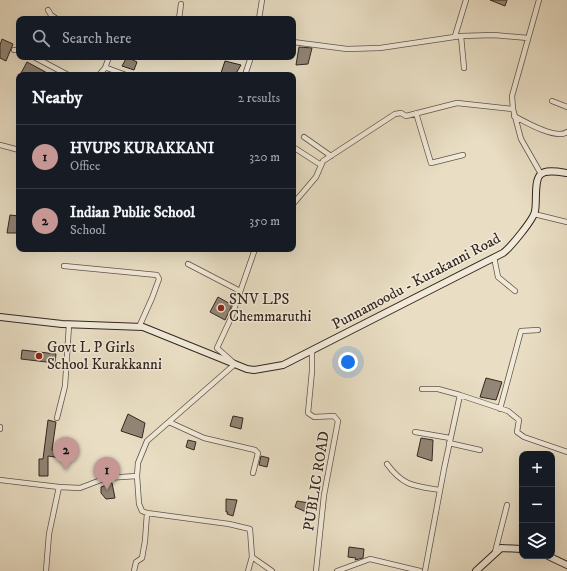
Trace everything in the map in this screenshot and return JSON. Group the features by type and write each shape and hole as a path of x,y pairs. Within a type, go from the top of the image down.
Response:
{"main road":[{"path":"534,214 537,180 541,174 545,172 567,173"},
{"name":"Punnamoodu - Kurakanni Road","path":"0,317 70,324 139,327 155,331 251,370 269,368 288,363 503,253 512,245 534,214"},
{"path":"476,571 495,552 506,547 519,549"},
{"path":"554,559 567,565"}],"street":[{"path":"259,16 262,0"},
{"path":"455,36 466,0"},
{"path":"540,0 512,96 512,109 521,138 541,174"},
{"path":"179,16 181,4"},
{"path":"48,10 52,16"},
{"path":"296,43 354,49 380,48 455,36 494,35 528,38"},
{"path":"461,36 464,68"},
{"path":"39,60 61,72"},
{"path":"101,72 108,60"},
{"path":"246,72 250,60"},
{"path":"104,68 118,72"},
{"path":"552,101 567,107"},
{"path":"296,200 316,177 321,165 331,156 395,114 401,113 406,116 457,103 512,109"},
{"path":"416,113 431,163 464,155"},
{"path":"514,116 537,128 561,134 567,132"},
{"path":"304,137 331,156"},
{"path":"0,145 16,149"},
{"path":"296,149 321,165"},
{"path":"534,214 567,222"},
{"path":"248,571 252,557 250,529 228,524 147,513 142,511 139,504 137,476 138,463 148,441 235,364 217,348 232,318 254,252"},
{"path":"494,258 498,277 515,291"},
{"path":"188,264 240,291"},
{"path":"64,266 157,275 159,279 139,327"},
{"path":"57,418 65,386 70,324"},
{"path":"500,410 521,331 538,330"},
{"name":"PUBLIC ROAD","path":"312,351 312,371 308,414 314,418 334,416 338,421 324,496 316,571"},
{"path":"422,389 438,390 460,395 500,410 508,411 520,420 517,432 524,437 567,452"},
{"path":"425,571 460,395"},
{"path":"169,422 204,438 255,450 258,453 253,473"},
{"path":"415,432 480,450"},
{"path":"387,464 401,480 408,484 440,490"},
{"path":"0,480 80,488 106,478 137,476"},
{"path":"46,571 49,534 59,487"},
{"path":"495,552 507,505"},
{"path":"134,571 136,562 142,558 146,541 147,513"},
{"path":"252,557 272,571"},
{"path":"337,571 370,559 420,571"}],"building":[{"path":"490,0 507,0 505,6"},
{"path":"2,39 13,44 6,61 0,58 0,45"},
{"path":"299,47 312,48 308,64 296,65"},
{"path":"125,60 133,60 137,62 134,70 122,66"},
{"path":"225,61 241,65 237,72 221,72"},
{"path":"27,62 45,72 22,72"},
{"path":"10,215 16,216 16,233 7,233"},
{"name":"SNV LPS Chemmaruthi","path":"218,297 232,305 225,320 210,312"},
{"name":"Govt L P Girls School Kurakkanni","path":"22,350 56,354 55,363 21,359"},
{"path":"486,378 502,382 496,400 480,397"},
{"path":"128,414 145,423 142,438 121,431"},
{"path":"233,416 243,418 241,429 230,426"},
{"path":"48,420 56,422 52,450 62,451 61,458 48,456 48,476 39,476 39,459 43,459"},
{"path":"421,438 433,440 432,461 417,456"},
{"path":"188,440 196,442 194,450 186,447"},
{"path":"261,456 269,458 267,467 259,465"},
{"path":"112,483 115,498 106,499 101,493 101,487"},
{"path":"226,499 237,500 233,516 227,514 228,512 226,512"},
{"path":"297,501 309,503 306,512 295,507"},
{"path":"349,547 364,549 363,558 355,560 356,558 348,557"}],"place":[{"name":"SNV LPS Chemmaruthi","path":"221,308"},
{"name":"Govt L P Girls School Kurakkanni","path":"39,356"},
{"name":"Indian Public School","path":"66,470"},
{"name":"HVUPS KURAKKANI","path":"107,490"}]}
